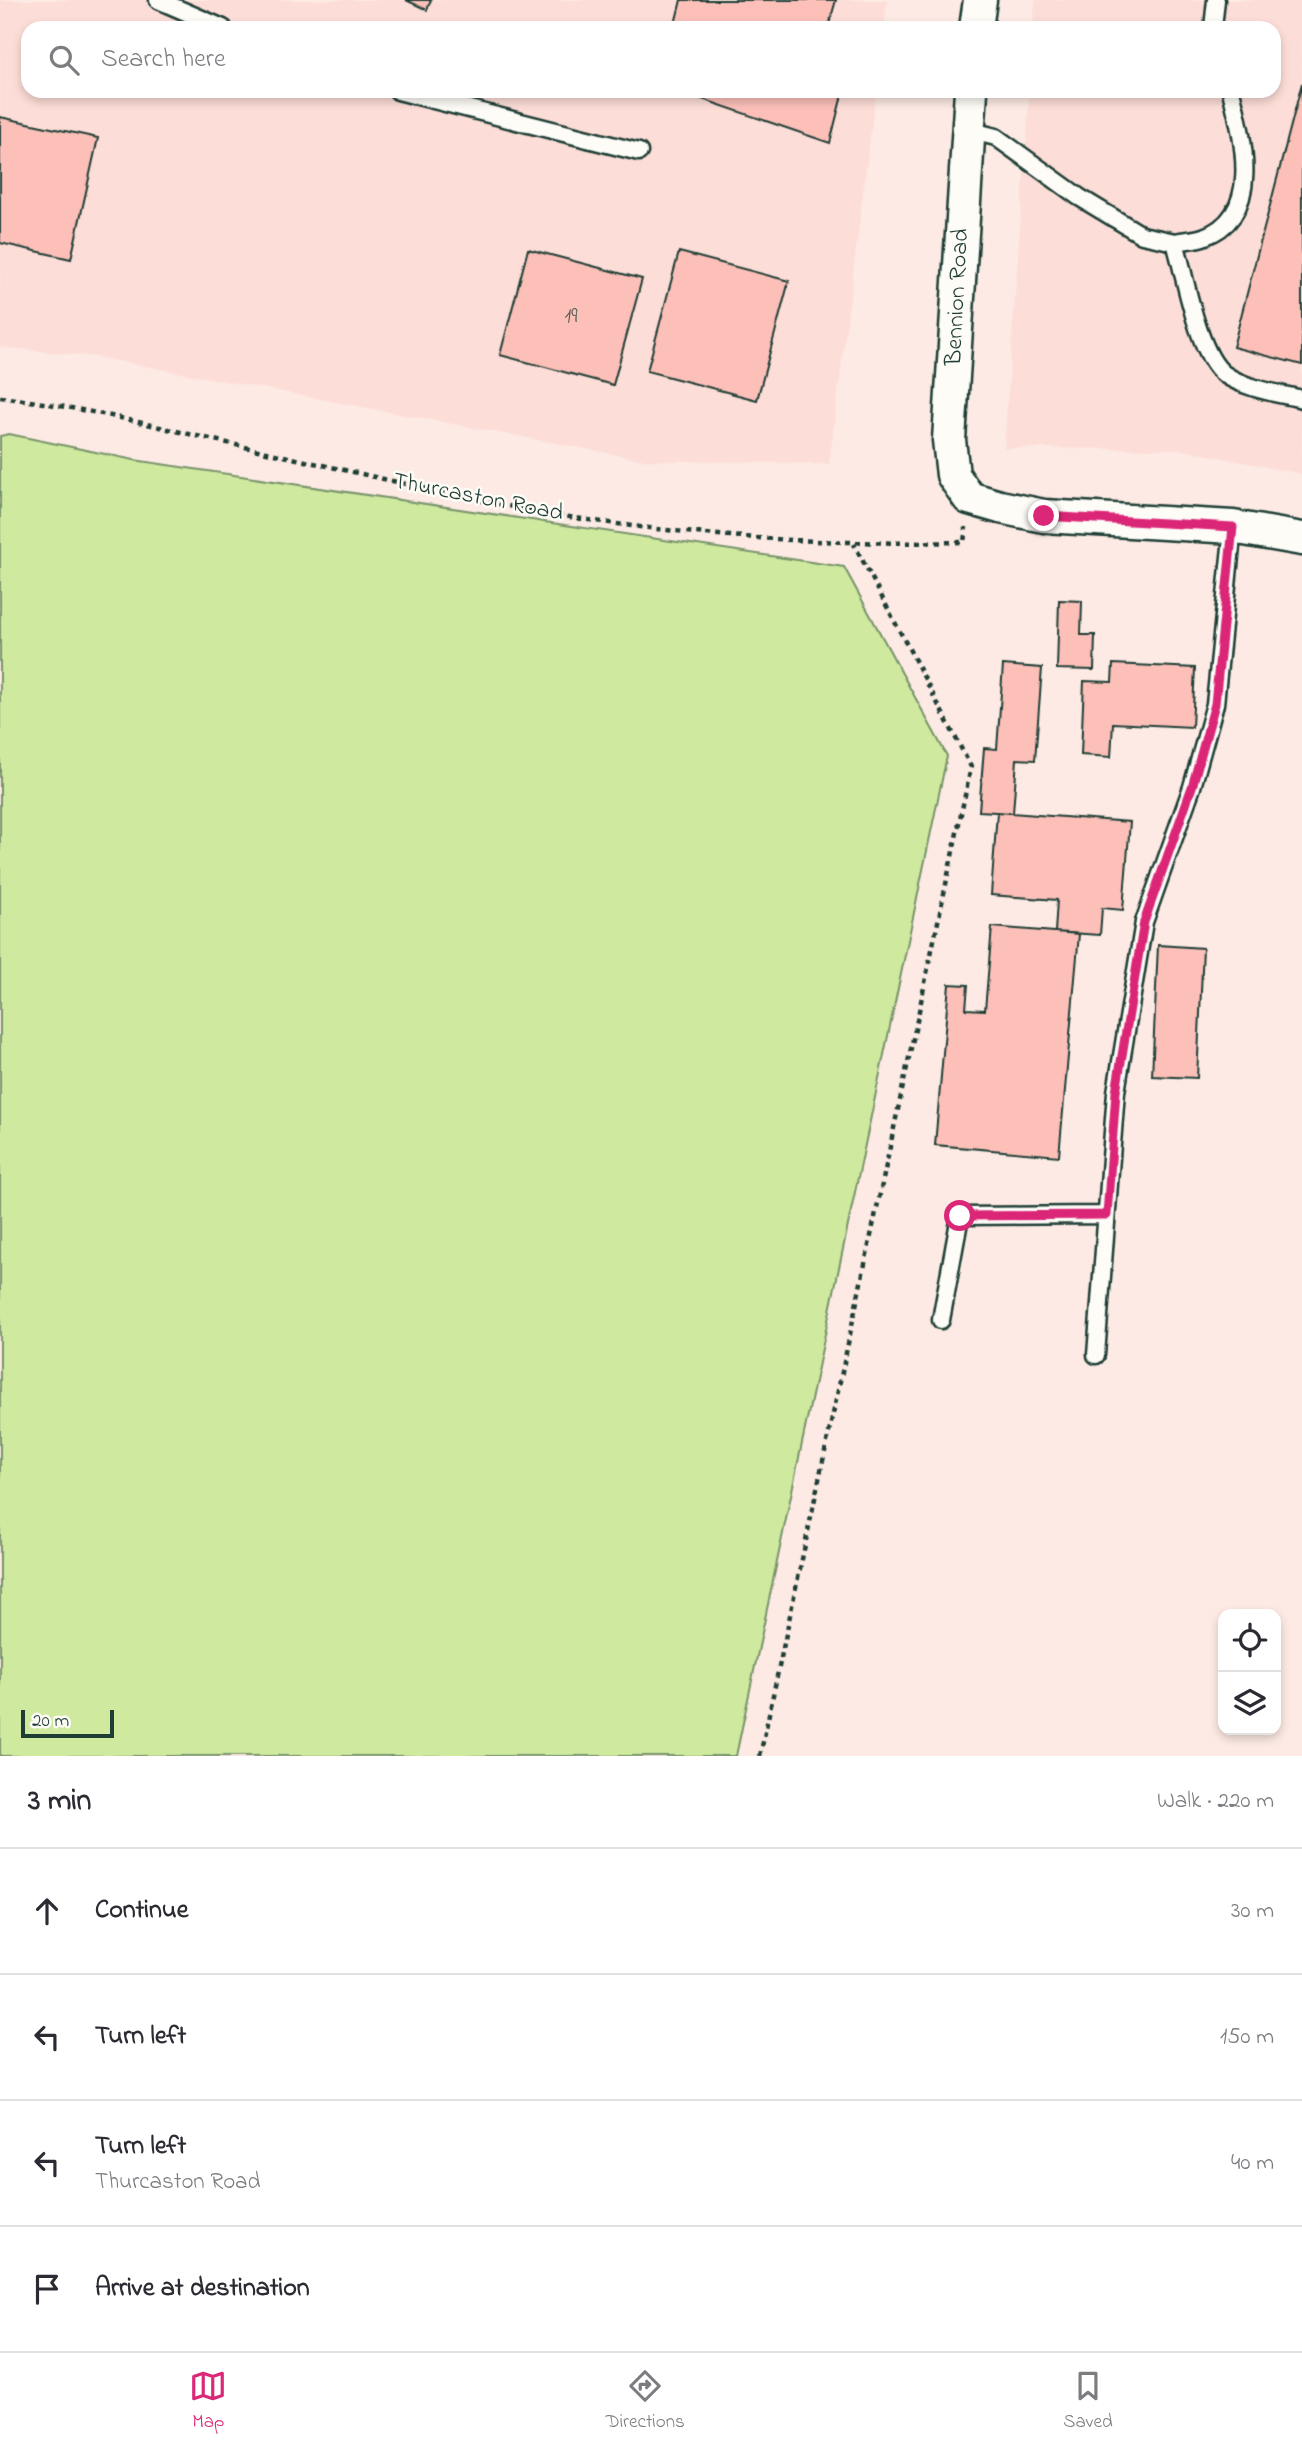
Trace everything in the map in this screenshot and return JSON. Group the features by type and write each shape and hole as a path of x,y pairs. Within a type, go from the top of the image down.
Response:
{"street":[{"path":"977,21 980,0"},
{"name":"Bennion Road","path":"970,98 949,440 953,475 970,498 1044,516 1233,527"},
{"path":"1233,527 1302,539"}],"lane":[{"path":"158,0 206,21"},
{"path":"1214,21 1216,0"},
{"path":"426,98 639,152"},
{"path":"968,130 996,137 1079,197 1142,235 1175,242 1202,237 1220,228 1231,218 1241,200 1245,176 1232,98"},
{"path":"1175,242 1206,349 1223,373 1249,386 1302,399"},
{"path":"1096,1354 1116,1092 1144,922 1192,787 1215,704 1233,527"},
{"path":"941,1320 960,1216 1107,1215"}],"path":[{"name":"Thurcaston Road","path":"0,397 98,413 463,497 596,521 729,538 854,544 964,542"},
{"path":"760,1756 971,767 854,544"}],"shaded area":[{"path":"0,0 887,0 885,21 21,21 21,98 875,98 829,464 645,460 97,357 0,347"},
{"path":"1035,0 1302,0 1302,474 1178,449 1004,448 1029,98 1281,98 1281,21 1034,21"}],"green space":[{"path":"9,434 134,460 844,567 947,756 736,1756 0,1756 0,436"}],"building":[{"path":"406,0 431,0 427,10"},
{"path":"681,0 836,0 830,21 676,21"},
{"path":"1302,83 1302,365 1233,347"},
{"path":"699,98 841,98 830,143"},
{"path":"0,117 98,138 71,259 0,243"},
{"path":"528,249 642,279 613,385 500,355"},
{"path":"679,252 789,281 757,400 647,371"},
{"path":"1059,600 1082,601 1081,635 1095,635 1094,670 1057,669"},
{"path":"1113,664 1195,668 1192,727 1113,723 1111,757 1081,755 1084,681 1112,682"},
{"path":"1003,665 1042,668 1035,760 1017,759 1013,813 979,811 984,748 997,749"},
{"path":"997,812 1130,822 1123,910 1102,908 1100,935 1055,932 1057,900 991,895"},
{"path":"992,927 1079,934 1059,1156 935,1145 949,984 968,985 966,1009 985,1010"},
{"path":"1158,945 1203,948 1197,1078 1152,1076"}],"route":[{"path":"960,1216 1107,1215 1116,1092 1144,922 1192,787 1215,704 1233,527 1044,516"}]}
